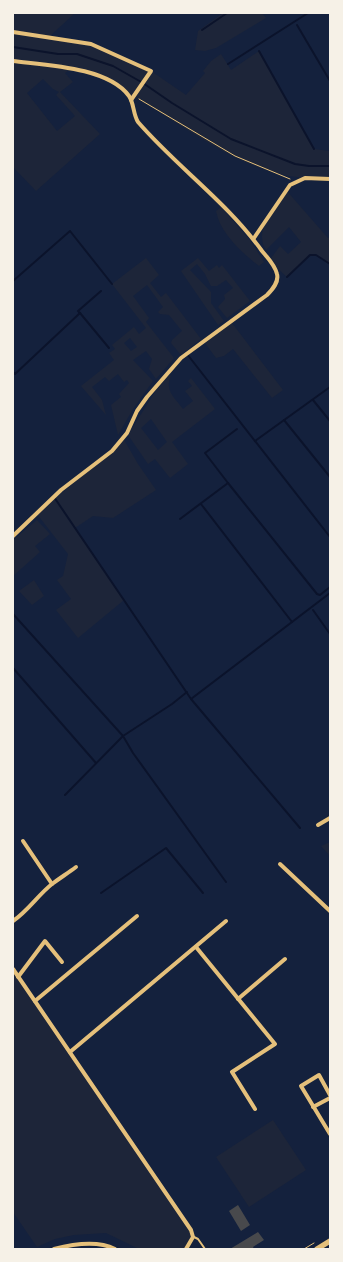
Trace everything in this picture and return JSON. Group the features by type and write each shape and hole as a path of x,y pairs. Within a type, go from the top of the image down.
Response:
{"main road":[{"path":"317,1249 330,1241"}],"street":[{"path":"13,32 91,44 151,71 131,100"},
{"path":"13,61 79,69 113,84 129,96 134,115 144,128 216,197 254,238 271,262 277,274 276,282 271,291 181,358 147,397 137,411 126,433 112,451 61,490 13,536"},
{"path":"254,238 287,188 305,178 330,179"},
{"path":"318,824 330,818"},
{"path":"23,841 52,884"},
{"path":"280,864 330,911"},
{"path":"13,922 25,913 33,902 52,884 76,867"},
{"path":"34,1001 137,916"},
{"path":"70,1052 226,921"},
{"path":"18,977 44,941 62,962"},
{"path":"196,947 274,1044 232,1072 256,1109"},
{"path":"238,999 285,959"},
{"path":"13,969 187,1223 193,1236 186,1249"},
{"path":"330,1095 319,1075 302,1086 330,1134"},
{"path":"313,1107 330,1098"},
{"path":"54,1249 100,1244 115,1249"}],"lane":[{"path":"193,1236 198,1239 205,1249"}],"path":[{"path":"135,94 190,131 235,156 296,182"}],"shaded area":[{"path":"13,13 75,13 49,37 91,44 151,71 186,95 205,73 203,71 211,61 221,54 231,70 259,51 314,149 330,151 330,179 290,176 257,167 221,150 134,96 131,100 122,90 101,77 80,69 76,69 65,73 73,82 60,92 100,134 36,191 13,167","holes":["43,79 53,89 59,92 56,95 75,116 57,131 27,93"]},
{"path":"223,13 262,13 266,18 216,48 205,51 195,50 198,31"},
{"path":"286,190 328,238 330,237 330,264 316,255 310,255 287,277 277,268 271,258 280,246 288,254 301,242 289,227 266,250 262,235 271,211"},
{"path":"221,207 250,240 264,262 259,266 239,249 227,235 218,219 216,211"},
{"path":"146,258 159,275 150,283 161,297 166,293 201,339 181,355 171,343 172,340 182,331 169,315 160,314 158,312 163,307 147,285 133,296 149,318 146,322 174,358 156,379 149,369 152,359 146,351 133,360 153,381 133,409 118,435 111,405 121,397 119,394 129,383 127,380 124,382 118,374 109,381 105,377 92,387 102,400 106,415 81,386 114,360 109,353 115,349 112,345 134,327 139,334 146,328 112,284","holes":["130,338 137,347 131,351 124,343"]},
{"path":"198,258 209,271 217,265 219,268 222,265 250,301 227,318 218,307 225,299 224,295 233,288 226,280 217,286 211,286 205,274 197,264 190,270 211,292 211,303 224,321 218,325 181,271"},
{"path":"232,323 283,390 272,398 233,349 224,356 216,358 205,343"},
{"path":"169,375 171,376 169,386 171,394 183,409 193,401 185,391 192,386 188,381 191,378 215,409 172,442 188,464 170,478 155,459 148,464 128,435 155,392","holes":["151,419 167,442 158,450 141,428"]},
{"path":"123,438 138,464 156,490 113,518 93,516 75,528 124,600 78,638 56,610 71,599 57,580 63,576 68,554 37,514 96,464"},
{"path":"37,520 50,534 35,546 40,552 13,576 13,540"},
{"path":"34,580 44,596 32,605 19,591"},
{"path":"330,842 330,856 321,846"},
{"path":"13,970 192,1233 186,1249 139,1249 106,1233 74,1235 55,1239 37,1247 13,1212"},
{"path":"273,1120 306,1170 249,1207 216,1157"}],"building":[{"path":"238,1205 250,1225 241,1231 229,1211"},
{"path":"258,1232 264,1240 253,1247 254,1249 230,1249"}],"waterway":[{"path":"202,30 227,13"},
{"path":"228,64 308,13"},
{"path":"297,25 330,81"},
{"path":"13,47 58,54 77,54 113,66 143,83 172,103 231,139 295,164 330,166"},
{"path":"259,51 314,149"},
{"path":"13,281 70,231 112,284"},
{"path":"287,277 310,255 316,255 330,264"},
{"path":"80,313 78,311 101,291"},
{"path":"13,372 15,374 80,313 109,348"},
{"path":"187,354 330,537"},
{"path":"255,441 330,387"},
{"path":"313,400 330,421"},
{"path":"284,420 330,477"},
{"path":"228,483 205,453 237,429"},
{"path":"180,519 228,483 317,594 320,595 330,587"},
{"path":"54,497 191,699 300,828"},
{"path":"201,504 292,622"},
{"path":"191,699 330,593"},
{"path":"313,610 330,634"},
{"path":"13,614 123,736 65,795"},
{"path":"13,668 96,763"},
{"path":"187,692 172,704 123,736 133,753 226,882"},
{"path":"101,893 166,848 203,893"}]}
